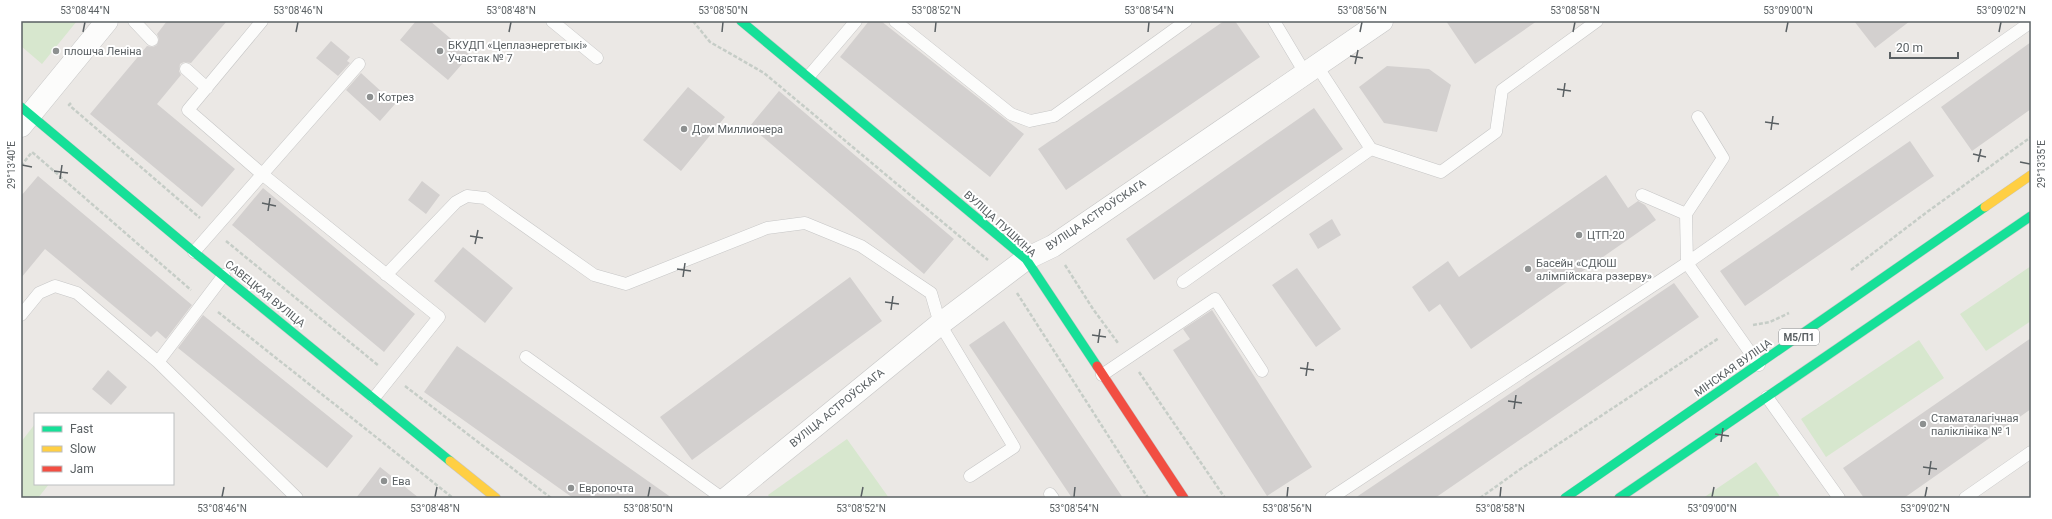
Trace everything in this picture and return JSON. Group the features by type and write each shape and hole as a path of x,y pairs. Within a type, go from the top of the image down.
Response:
{"main road":[{"name":"ВУЛІЦА ПУШКІНА","path":"741,21 809,76 1026,259 1184,498"},
{"name":"САВЕЦКАЯ ВУЛІЦА","path":"24,116 224,275 496,498"},
{"name":"МІНСКАЯ ВУЛІЦА","path":"1565,498 1759,365 2031,175"},
{"name":"М5/П1","path":"1619,498 2031,216"}],"street":[{"path":"24,116 107,21"},
{"name":"ВУЛІЦА АСТРОЎСКАГА","path":"727,498 940,324 1026,259 1053,246 1382,21"}],"lane":[{"path":"134,21 152,40"},
{"path":"262,21 188,110 262,174 439,317 374,398"},
{"path":"552,21 597,58"},
{"path":"809,76 856,21"},
{"path":"895,21 1011,114 1030,121 1054,116 1186,21"},
{"path":"1274,21 1372,149 1441,172 1496,132 1502,90 1597,21"},
{"path":"1331,498 1687,263 2031,22"},
{"path":"194,252 359,64"},
{"path":"186,69 207,88"},
{"path":"1698,117 1723,158 1686,214 1687,263 1759,365"},
{"path":"1183,282 1372,149"},
{"path":"1642,195 1686,214"},
{"path":"386,275 456,202 467,196 485,198 594,275 626,284 767,228 805,223 861,246 931,293 940,324 1014,448 970,476"},
{"path":"158,362 203,300 224,275"},
{"path":"21,315 39,293 55,286 77,292 158,362 297,498"},
{"path":"1102,375 1128,356 1215,299 1262,371"},
{"path":"526,356 722,498"},
{"path":"1767,397 1785,419 1839,498"},
{"path":"1964,498 2031,452"}],"path":[{"path":"693,21 710,42 764,73 1006,275 1148,498"},
{"path":"74,99 69,105 214,230 392,376 551,498"},
{"path":"1848,272 1927,212 2031,137"},
{"path":"21,166 32,152 203,300 453,498"},
{"path":"1064,264 1092,308 1128,356 1225,498"},
{"path":"1480,498 1519,470 1733,329 1770,322 1796,309"}],"green space":[{"path":"21,21 77,21 42,64 21,46"},
{"path":"2031,266 2031,321 1986,351 1960,314"},
{"path":"1919,340 1944,378 1826,457 1801,419"},
{"path":"34,425 34,485 48,485 38,498 21,498 21,442"},
{"path":"847,439 889,498 770,498 768,495"},
{"path":"1756,462 1781,498 1703,498"}],"building":[{"path":"167,21 227,21 191,63 184,62 180,64 179,71 181,75 157,104 235,169 202,207 90,114 147,46 153,47 157,45 159,39 157,34"},
{"name":"БКУДП «Цеплаэнергетыкі» Участак № 7","path":"416,21 430,21 470,55 448,80 400,40"},
{"path":"869,21 881,21 1024,134 990,177 840,57"},
{"path":"1224,21 1235,21 1260,57 1066,190 1038,149"},
{"path":"1446,21 1537,21 1475,64"},
{"path":"1854,21 1910,21 1875,48"},
{"path":"331,41 350,57 347,61 350,63 338,76 316,58"},
{"path":"2031,42 2031,109 1972,151 1941,107"},
{"path":"1387,66 1429,69 1451,85 1437,132 1384,123 1359,87"},
{"name":"Котрез","path":"361,73 395,104 380,121 346,90"},
{"name":"Дом Миллионера","path":"688,87 725,117 681,171 643,140"},
{"path":"779,91 954,239 924,274 750,126"},
{"path":"1314,108 1343,149 1154,280 1126,239"},
{"path":"1910,141 1934,176 1745,306 1720,271"},
{"name":"Басейн «СДЮШ алімпійскага рэзерву»","path":"1606,175 1628,208 1638,201 1645,205 1656,220 1471,349 1440,304 1429,312 1412,287 1448,261 1459,277"},
{"path":"38,176 192,305 166,339 157,331 151,337 45,249 21,278 21,196"},
{"path":"422,181 440,195 426,214 408,200"},
{"path":"263,188 415,314 384,352 232,225"},
{"path":"1332,219 1341,235 1318,249 1309,234"},
{"path":"463,247 513,288 485,323 434,281"},
{"path":"1297,268 1341,329 1316,347 1272,285"},
{"path":"850,277 882,321 692,460 660,417"},
{"path":"1674,283 1699,317 1435,498 1355,498"},
{"path":"1212,310 1312,467 1267,496 1173,350 1190,339 1183,329"},
{"path":"203,315 353,436 327,468 178,348"},
{"path":"1004,321 1123,498 1072,498 969,345"},
{"path":"2031,338 2031,409 1904,498 1864,498 1843,468"},
{"path":"457,346 672,498 573,498 424,392"},
{"path":"108,370 127,387 111,405 92,389"},
{"path":"380,467 419,498 356,498"}],"traffic: fast":[{"path":"741,21 1026,259 1097,366"},
{"path":"21,107 194,252 450,461"},
{"path":"1565,498 1985,207"},
{"path":"1619,498 2031,216"}],"traffic: slow":[{"path":"1985,207 2031,175"},
{"path":"450,461 496,498"}],"traffic: jam":[{"path":"1097,366 1184,498"}],"place":[{"name":"плошча Леніна","path":"56,51"},
{"name":"БКУДП «Цеплаэнергетыкі» Участак № 7","path":"440,51"},
{"name":"Котрез","path":"370,97"},
{"name":"Дом Миллионера","path":"684,129"},
{"name":"ЦТП-20","path":"1579,235"},
{"name":"Басейн «СДЮШ алімпійскага рэзерву»","path":"1528,269"},
{"name":"Стаматалагічная паліклініка № 1","path":"1923,424"},
{"name":"Ева","path":"384,481"},
{"name":"Европочта","path":"571,488"}]}
